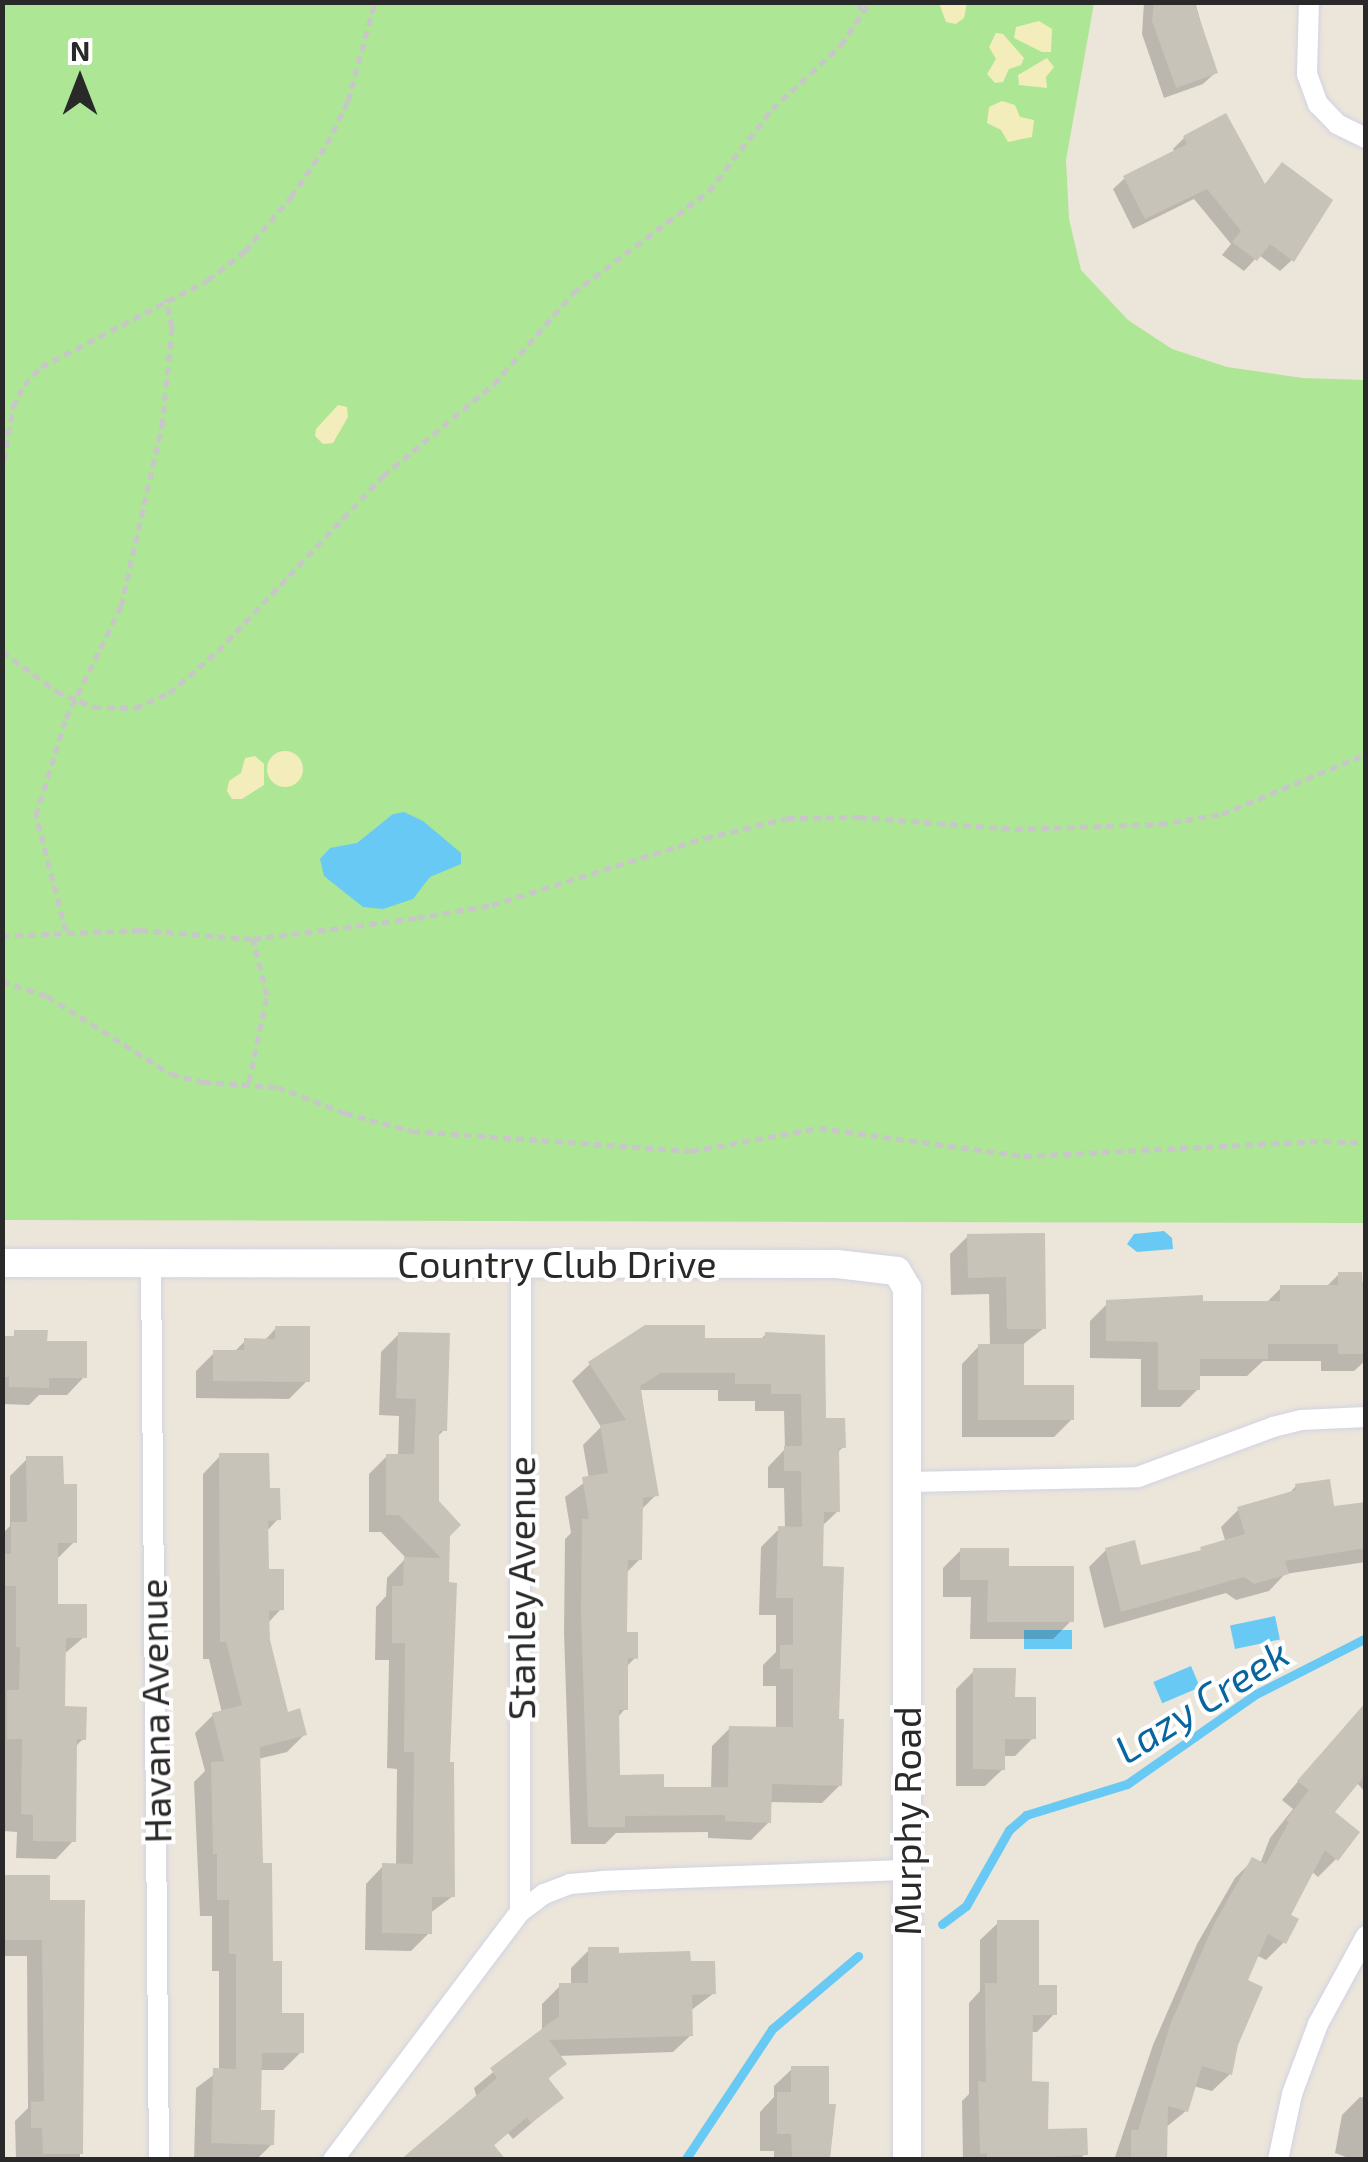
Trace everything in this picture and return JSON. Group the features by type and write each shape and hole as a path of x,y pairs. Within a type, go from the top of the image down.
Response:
{"street":[{"path":"1308,2 1307,74 1318,104 1337,124 1366,138"},
{"name":"Country Club Drive","path":"2,1264 837,1264 897,1271 907,1288 908,1482"},
{"name":"Havana Avenue","path":"152,1264 160,2160"},
{"name":"Stanley Avenue","path":"520,1912 521,1264"},
{"path":"908,1482 1138,1477 1273,1427 1301,1420 1366,1417"},
{"name":"Murphy Road","path":"907,2160 908,1482"},
{"path":"332,2160 520,1912 544,1894 570,1884 602,1880 907,1870"},
{"path":"1278,2160 1292,2094 1318,2024 1366,1936"}],"path":[{"path":"2,473 14,407 24,385 41,368 228,266 291,197 326,144 348,100 375,2"},
{"path":"858,2 862,14"},
{"path":"2,651 76,701 113,711 152,704 193,674 383,476 494,384 573,294 709,191 772,109 841,44 870,2"},
{"path":"66,931 36,815 76,701 121,606 158,444 172,327 166,300"},
{"path":"2,936 140,930 253,939 492,904 705,838 787,818 859,817 1015,829 1091,829 1206,816 1286,791 1366,754"},
{"path":"249,1082 267,995 253,939"},
{"path":"2,981 47,996 171,1074 203,1082 249,1082 412,1131 691,1151 819,1128 1024,1156 1095,1156 1324,1141 1366,1144"}],"green space":[{"path":"3,3 1094,3 1066,160 1069,219 1081,270 1128,320 1172,349 1227,367 1302,378 1365,380 1365,1223 3,1220"}],"sand":[{"path":"939,3 967,3 964,18 956,24 946,22"},
{"path":"1039,21 1052,29 1051,52 1042,52 1014,38 1016,27"},
{"path":"996,33 1003,34 1024,58 1021,65 1009,69 1003,82 995,83 987,74 996,59 989,47"},
{"path":"1047,58 1054,67 1046,77 1047,88 1019,85 1018,75"},
{"path":"1002,101 1015,105 1020,117 1034,120 1032,137 1008,142 1001,130 987,123 989,107"},
{"path":"338,405 347,407 348,417 333,443 323,444 315,436 316,429"},
{"path":"285,751 297,757 303,769 297,781 285,787 273,781 267,769 273,757"},
{"path":"255,756 264,764 264,785 242,799 232,799 227,791 229,781 241,773 245,758"}],"water":[{"path":"404,812 423,821 461,853 461,864 430,877 413,899 383,909 363,907 324,876 320,859 330,848 357,843 393,814"},
{"path":"1164,1231 1172,1238 1173,1249 1137,1252 1127,1244 1134,1234"},
{"path":"1275,1616 1280,1639 1235,1649 1230,1626"},
{"path":"1024,1630 1072,1630 1072,1649 1024,1649"},
{"path":"1191,1666 1200,1687 1162,1703 1153,1682"}],"building":[{"path":"1154,2 1194,2 1218,73 1176,88 1152,21"},
{"path":"1226,113 1265,184 1282,162 1333,200 1294,262 1270,244 1257,261 1232,242 1241,231 1207,189 1145,219 1123,176 1187,144 1183,136"},
{"path":"1045,1233 1046,1329 1007,1329 1006,1277 968,1278 967,1234"},
{"path":"1338,1272 1362,1272 1366,1354 1338,1354 1338,1344 1268,1344 1268,1359 1200,1359 1200,1390 1158,1390 1158,1342 1106,1341 1106,1300 1203,1295 1203,1301 1280,1301 1280,1285 1338,1285"},
{"path":"645,1325 705,1325 705,1338 765,1338 765,1332 825,1335 826,1418 845,1418 846,1448 839,1448 840,1512 824,1512 823,1566 844,1567 839,1719 844,1719 842,1786 772,1784 771,1823 725,1821 725,1815 625,1816 625,1827 588,1827 581,1613 582,1519 589,1519 582,1477 608,1473 600,1425 626,1420 588,1362","holes":["661,1373 735,1373 735,1384 771,1384 771,1394 801,1394 802,1446 784,1446 784,1471 801,1471 802,1527 778,1526 776,1598 793,1598 793,1645 780,1645 780,1669 793,1669 793,1727 729,1726 728,1787 664,1787 664,1774 620,1775 619,1710 628,1710 628,1658 638,1659 638,1632 627,1632 628,1560 642,1560 643,1498 659,1496 640,1386"]},
{"path":"275,1326 310,1326 310,1382 213,1381 213,1350 244,1350 244,1338 275,1339"},
{"path":"14,1330 48,1330 47,1341 87,1341 87,1378 49,1378 49,1388 9,1387 9,1377 2,1377 2,1336 14,1336"},
{"path":"398,1332 450,1333 447,1431 439,1431 439,1501 461,1525 450,1536 449,1582 457,1583 450,1762 454,1762 455,1897 432,1897 432,1934 382,1933 382,1863 413,1864 414,1752 404,1752 405,1643 392,1643 392,1586 403,1586 404,1557 441,1558 399,1515 386,1515 386,1454 414,1454 416,1399 396,1398"},
{"path":"978,1344 1024,1344 1024,1385 1074,1385 1074,1420 978,1420"},
{"path":"219,1453 269,1453 270,1488 280,1488 281,1520 268,1521 269,1569 284,1569 284,1610 269,1611 270,1640 288,1712 300,1708 307,1735 260,1747 263,1863 272,1863 273,1961 282,1961 282,2013 304,2013 304,2053 262,2053 261,2110 275,2110 274,2145 211,2143 213,2068 236,2069 236,1954 229,1954 229,1900 217,1900 217,1854 213,1854 211,1762 224,1761 212,1713 242,1705 226,1642 220,1642"},
{"path":"26,1456 63,1456 64,1484 77,1484 77,1543 58,1543 58,1604 87,1604 87,1638 66,1638 65,1706 87,1707 86,1740 77,1739 76,1842 33,1841 33,1815 21,1814 22,1739 7,1739 7,1690 19,1690 20,1647 16,1647 16,1586 2,1586 2,1554 11,1554 11,1522 27,1522"},
{"path":"1330,1479 1334,1506 1366,1502 1366,1548 1285,1561 1289,1574 1254,1584 1244,1577 1121,1612 1105,1548 1135,1540 1141,1565 1201,1550 1200,1547 1245,1534 1237,1507 1296,1490 1295,1484"},
{"path":"960,1548 1009,1548 1009,1566 1074,1566 1074,1622 987,1622 988,1580 960,1580"},
{"path":"973,1668 1016,1668 1015,1697 1036,1697 1036,1739 1005,1739 1005,1770 973,1769"},
{"path":"1366,1702 1366,1774 1335,1812 1360,1832 1338,1861 1325,1850 1291,1915 1299,1919 1286,1944 1268,1934 1248,1980 1263,1987 1238,2045 1232,2075 1202,2066 1188,2112 1168,2106 1167,2160 1131,2160 1131,2130 1138,2130 1170,2025 1214,1924 1252,1857 1266,1864 1289,1822 1286,1820 1309,1790 1297,1781"},
{"path":"2,1875 50,1875 50,1900 85,1900 83,2154 43,2154 42,2128 31,2128 31,2102 44,2101 42,1940 2,1940"},
{"path":"997,1920 1039,1920 1039,1985 1057,1985 1057,2015 1033,2015 1032,2081 1049,2082 1048,2129 1087,2128 1088,2155 987,2160 987,2153 980,2154 978,2081 986,2082 985,1983 997,1983"},
{"path":"588,1947 619,1947 619,1953 690,1951 691,1961 715,1961 716,1994 692,1995 693,2036 549,2040 567,2064 548,2078 564,2098 531,2123 527,2117 494,2145 506,2160 400,2160 497,2078 490,2068 559,2016 559,1983 588,1983"},
{"path":"791,2066 829,2066 829,2104 836,2104 830,2159 792,2159 791,2134 777,2134 777,2092 791,2092"}],"waterway":[{"name":"Lazy Creek","path":"942,1924 966,1906 1009,1830 1026,1815 1127,1784 1256,1694 1366,1638"},
{"name":"Lazy Creek","path":"685,2160 772,2029 858,1956"}]}
